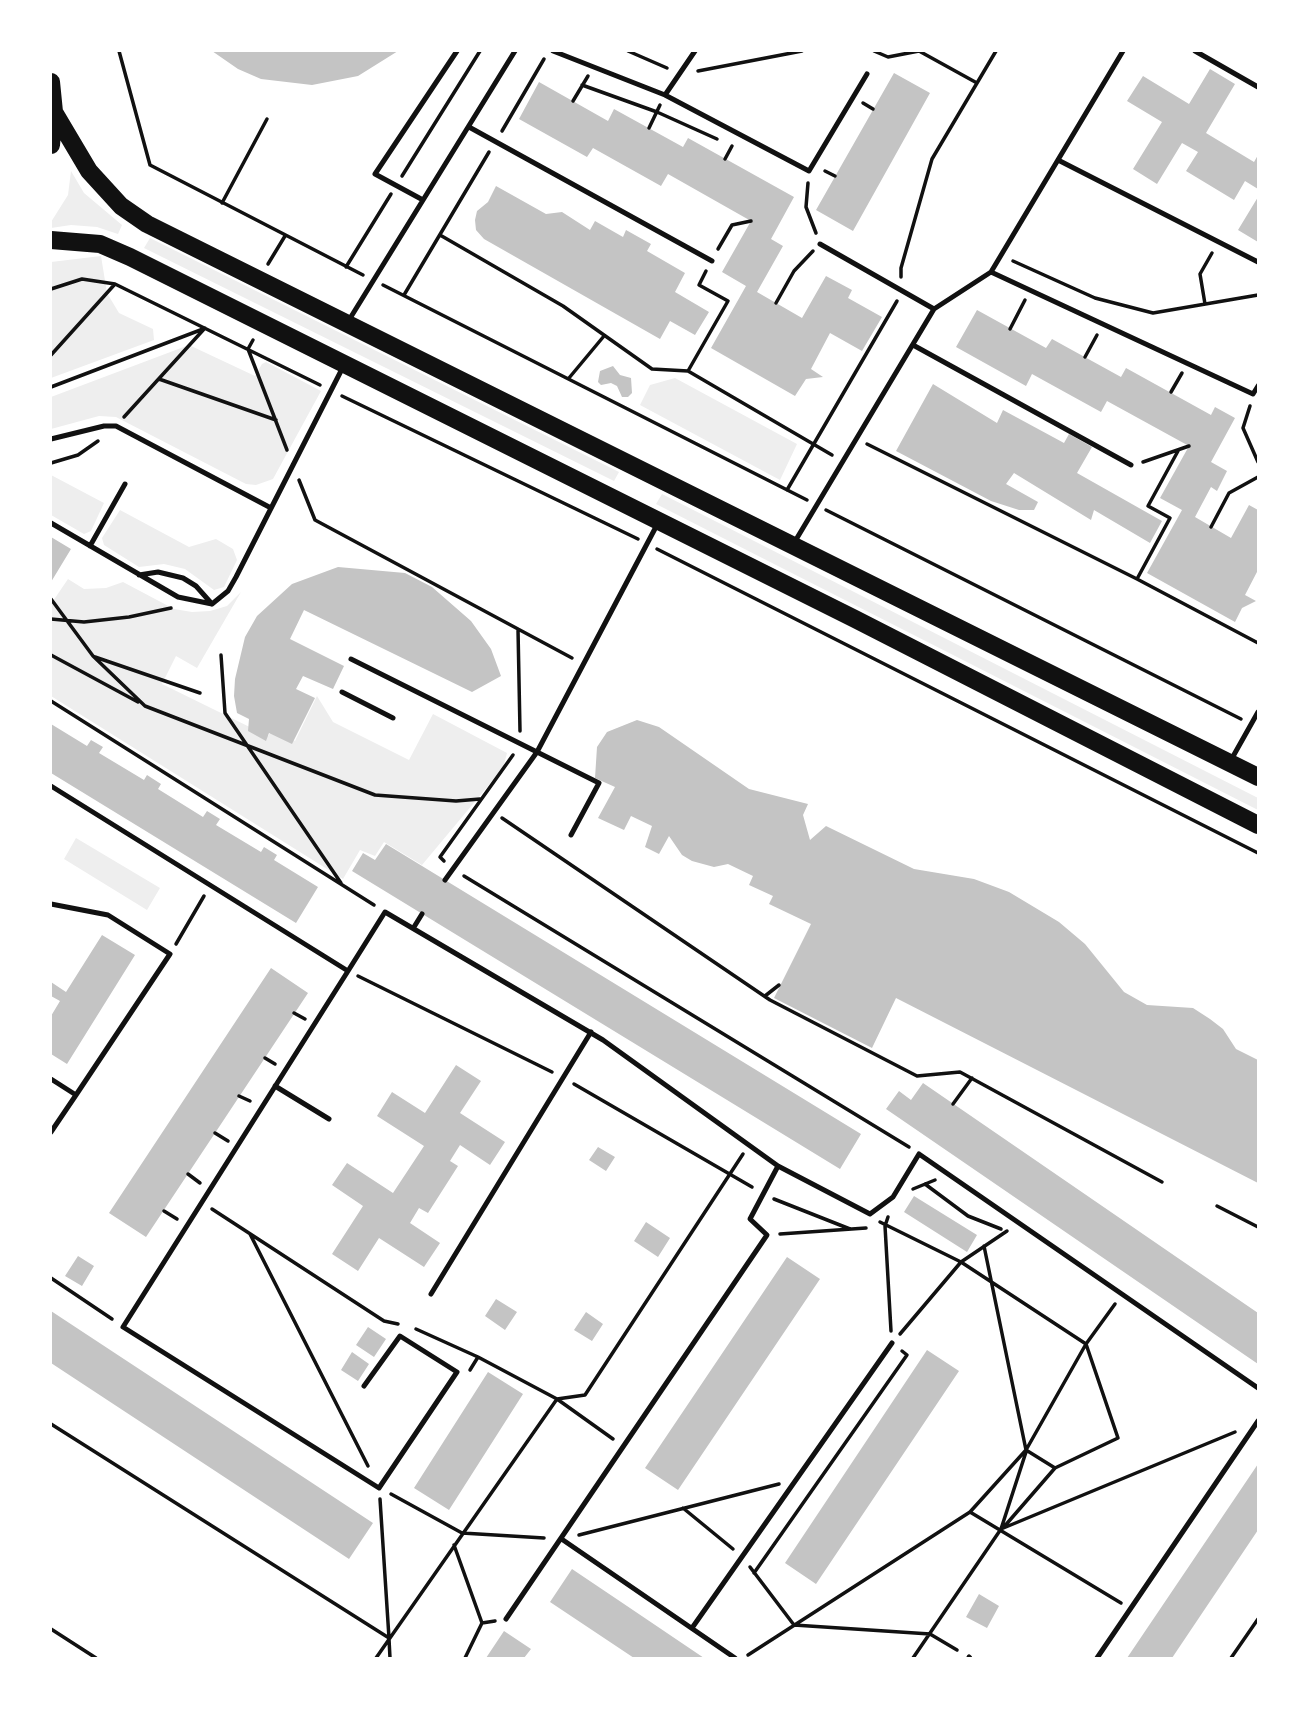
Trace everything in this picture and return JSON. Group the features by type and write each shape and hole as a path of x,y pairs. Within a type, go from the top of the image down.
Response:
{"main road":[{"path":"51,82 54,112 51,145"},
{"path":"54,112 89,172 121,206 148,224 346,326 1258,777"},
{"path":"51,240 100,244 130,257 1258,825"}],"lane":[{"path":"423,200 375,174 457,51"},
{"path":"346,326 515,51"},
{"path":"551,51 666,95 808,171 867,74"},
{"path":"666,95 695,51"},
{"path":"792,545 934,309 991,272 1123,51"},
{"path":"1195,51 1258,87"},
{"path":"469,127 712,261"},
{"path":"1058,160 1258,262"},
{"path":"820,244 934,309"},
{"path":"991,272 1253,394 1258,386"},
{"path":"913,345 1131,465"},
{"path":"51,523 139,575 193,603 212,604 228,591 344,365"},
{"path":"51,439 104,426 116,426 271,508"},
{"path":"90,546 125,484"},
{"path":"445,880 537,752 659,522"},
{"path":"139,575 158,572 183,578 196,586 212,604"},
{"path":"351,659 599,783 571,835"},
{"path":"342,692 393,718"},
{"path":"1229,762 1258,712"},
{"path":"51,786 348,971"},
{"path":"51,904 108,915 170,954 51,1132"},
{"path":"364,1386 400,1336 457,1372 379,1488 123,1326 385,912 591,1032 778,1167 870,1214 892,1197 919,1154 1258,1388"},
{"path":"414,927 422,914"},
{"path":"431,1294 591,1032"},
{"path":"51,1079 76,1095"},
{"path":"275,1086 330,1119"},
{"path":"506,1619 563,1539 767,1235 750,1219 778,1167"},
{"path":"692,1628 892,1343"},
{"path":"1097,1658 1257,1422"},
{"path":"563,1539 735,1658"}],"path":[{"path":"119,51 150,164 222,204 382,284"},
{"path":"346,267 480,51"},
{"path":"404,295 551,51"},
{"path":"628,51 679,74 802,51"},
{"path":"874,51 888,57 919,51 977,83"},
{"path":"787,489 902,291 901,268 932,159 996,51"},
{"path":"573,101 593,66"},
{"path":"582,85 657,112 732,146"},
{"path":"649,128 666,95"},
{"path":"222,204 267,119"},
{"path":"776,303 794,271 820,244 806,207 808,171"},
{"path":"688,371 728,301 699,285 732,225 751,220"},
{"path":"440,235 563,306 652,369 688,371 843,461"},
{"path":"258,281 285,236"},
{"path":"1205,304 1200,274 1218,242"},
{"path":"1001,256 1095,298 1153,313 1258,295"},
{"path":"51,355 115,284"},
{"path":"1010,329 1030,290"},
{"path":"1085,358 1103,324"},
{"path":"51,387 205,328 116,426 78,455 51,463"},
{"path":"569,378 604,336"},
{"path":"248,349 314,520 583,664"},
{"path":"1171,392 1187,363"},
{"path":"159,379 276,420"},
{"path":"1253,394 1243,428 1258,462"},
{"path":"856,439 1138,579 1258,643"},
{"path":"1131,465 1189,446"},
{"path":"1138,579 1170,517 1148,506 1178,451"},
{"path":"1211,527 1229,493 1258,477"},
{"path":"51,599 63,620 93,656 145,706"},
{"path":"51,619 84,622 130,617 193,603"},
{"path":"518,629 520,743 505,770 440,857 453,869 919,1154"},
{"path":"51,655 145,706 374,795 456,801 507,796"},
{"path":"221,655 225,713 342,885"},
{"path":"93,656 200,693"},
{"path":"51,701 385,912"},
{"path":"495,813 765,996 917,1076 960,1072 1162,1182"},
{"path":"170,954 211,886"},
{"path":"348,971 564,1078 763,1194 850,1229"},
{"path":"765,996 779,985"},
{"path":"953,1104 972,1078"},
{"path":"376,1658 557,1399 585,1395 748,1146"},
{"path":"892,1197 948,1174"},
{"path":"202,1202 384,1321 408,1325 478,1357 557,1399 624,1448"},
{"path":"1217,1206 1258,1227"},
{"path":"870,1214 886,1226 961,1262 1086,1344 1118,1438 1055,1468 1001,1530 913,1658"},
{"path":"892,1343 961,1262 1019,1223"},
{"path":"767,1235 886,1226"},
{"path":"886,1226 892,1343"},
{"path":"250,1234 379,1488 390,1658"},
{"path":"984,1246 994,1283 1026,1450 1055,1468"},
{"path":"51,1278 123,1326"},
{"path":"1001,1530 1026,1450 1086,1344 1122,1293"},
{"path":"754,1573 907,1354 892,1343"},
{"path":"1001,1530 1257,1422"},
{"path":"51,1424 389,1638"},
{"path":"743,1658 970,1512 1026,1450"},
{"path":"379,1488 462,1533 563,1539 797,1479 812,1488"},
{"path":"683,1508 742,1557 794,1625 930,1634 969,1658"},
{"path":"970,1512 1131,1609"},
{"path":"454,1545 482,1623 465,1658"},
{"path":"482,1623 506,1619"},
{"path":"1231,1658 1258,1619"},
{"path":"51,1629 96,1658"}],"shaded area":[{"path":"71,171 84,193 122,225 118,234 97,227 71,225 51,228 51,222 68,195"},
{"path":"150,238 619,472 614,481 144,248"},
{"path":"101,256 107,293 119,313 153,329 154,340 51,378 51,262"},
{"path":"189,345 255,376 266,362 321,391 273,479 256,485 246,484 116,417 99,416 51,429 51,397"},
{"path":"675,378 797,444 780,480 640,405 650,385"},
{"path":"51,475 104,503 91,531 84,534 51,515"},
{"path":"662,494 1258,798 1258,810 656,504"},
{"path":"120,510 189,547 216,539 233,549 237,560 224,587 214,590 185,569 164,564 139,567 104,545 102,538"},
{"path":"68,579 84,589 106,588 123,582 174,609 192,612 227,606 241,592 197,668 176,656 162,684 268,736 272,730 295,741 317,696 333,722 409,760 433,714 507,753 503,768 422,865 384,842 375,856 360,850 343,879 51,696 51,604"},
{"path":"76,838 160,888 147,910 64,859"}],"building":[{"path":"212,51 398,51 358,76 312,85 261,79 238,69"},
{"path":"1210,69 1235,84 1206,133 1254,162 1258,155 1258,189 1245,181 1234,200 1186,171 1198,152 1182,143 1157,184 1133,169 1162,122 1127,101 1143,76 1189,104"},
{"path":"894,73 930,93 853,231 816,210"},
{"path":"539,82 608,121 614,109 683,147 688,138 794,197 771,239 783,246 757,292 802,318 826,276 852,290 848,298 882,317 862,351 830,333 811,369 823,377 806,379 795,396 711,348 746,286 722,272 751,221 668,174 661,186 593,148 587,157 519,119"},
{"path":"496,186 546,214 562,212 590,230 595,221 623,237 626,230 651,244 647,251 685,273 675,292 709,312 695,335 670,321 660,339 484,239 476,230 477,211 488,202"},
{"path":"1258,197 1258,242 1238,230"},
{"path":"977,310 1046,348 1052,339 1121,377 1126,368 1211,415 1215,407 1235,418 1211,462 1227,471 1217,491 1211,487 1195,517 1231,538 1249,505 1258,510 1258,570 1245,595 1256,601 1242,608 1235,622 1147,573 1182,510 1160,498 1189,446 1107,401 1101,412 1032,374 1026,386 956,347"},
{"path":"613,366 620,375 631,378 632,393 628,397 622,397 617,386 611,383 601,385 598,382 600,371"},
{"path":"933,384 997,423 1003,410 1064,443 1069,434 1092,447 1077,473 1162,521 1150,543 1094,510 1091,520 1014,473 1006,484 1038,502 1034,510 1019,510 991,501 896,451"},
{"path":"51,537 71,549 51,582"},
{"path":"338,567 405,573 432,587 471,621 491,649 501,676 472,692 304,610 290,639 344,666 333,689 303,676 296,689 315,698 292,744 269,733 266,741 248,731 249,719 237,713 234,696 235,679 245,637 257,616 292,584"},
{"path":"637,720 659,727 749,789 808,804 803,815 810,840 826,826 914,869 974,879 1009,892 1059,922 1085,944 1124,992 1147,1005 1193,1008 1210,1019 1223,1029 1236,1049 1258,1060 1258,1183 896,998 872,1048 774,998 811,924 769,904 773,896 749,885 753,876 728,864 714,867 692,861 682,855 669,836 659,854 645,847 652,826 631,816 624,830 598,818 615,787 595,778 597,747 607,732"},
{"path":"51,724 87,746 91,740 103,747 99,753 144,780 147,775 161,784 158,789 203,817 207,811 220,819 216,825 261,852 264,847 277,855 274,860 318,887 296,923 51,773"},
{"path":"386,844 861,1134 840,1169 352,871 363,853 375,860"},
{"path":"102,935 135,955 67,1064 51,1054 51,1016 60,1001 51,996 51,982 66,992"},
{"path":"271,968 308,993 146,1237 109,1213"},
{"path":"456,1065 481,1081 460,1113 505,1142 490,1165 460,1145 450,1161 458,1166 428,1213 419,1208 410,1223 440,1243 424,1267 379,1238 358,1271 332,1254 363,1206 332,1185 347,1163 393,1193 424,1146 377,1116 392,1092 425,1113"},
{"path":"923,1083 1258,1313 1258,1364 886,1109 899,1091 911,1100"},
{"path":"598,1147 615,1157 606,1171 589,1160"},
{"path":"914,1196 977,1235 967,1252 904,1212"},
{"path":"646,1222 670,1238 658,1257 634,1241"},
{"path":"78,1256 94,1266 82,1286 65,1276"},
{"path":"787,1257 820,1279 678,1490 645,1468"},
{"path":"496,1299 517,1312 505,1330 485,1316"},
{"path":"51,1311 373,1523 349,1559 51,1363"},
{"path":"586,1312 603,1324 592,1341 574,1330"},
{"path":"368,1327 386,1339 374,1357 356,1345"},
{"path":"927,1350 959,1371 816,1584 785,1563"},
{"path":"352,1352 369,1364 358,1381 341,1370"},
{"path":"488,1372 523,1394 449,1510 414,1488"},
{"path":"1258,1464 1258,1530 1172,1658 1127,1658"},
{"path":"572,1569 704,1658 634,1658 550,1602"},
{"path":"979,1594 999,1606 987,1628 966,1617"},
{"path":"504,1631 531,1649 524,1658 486,1658"}]}
